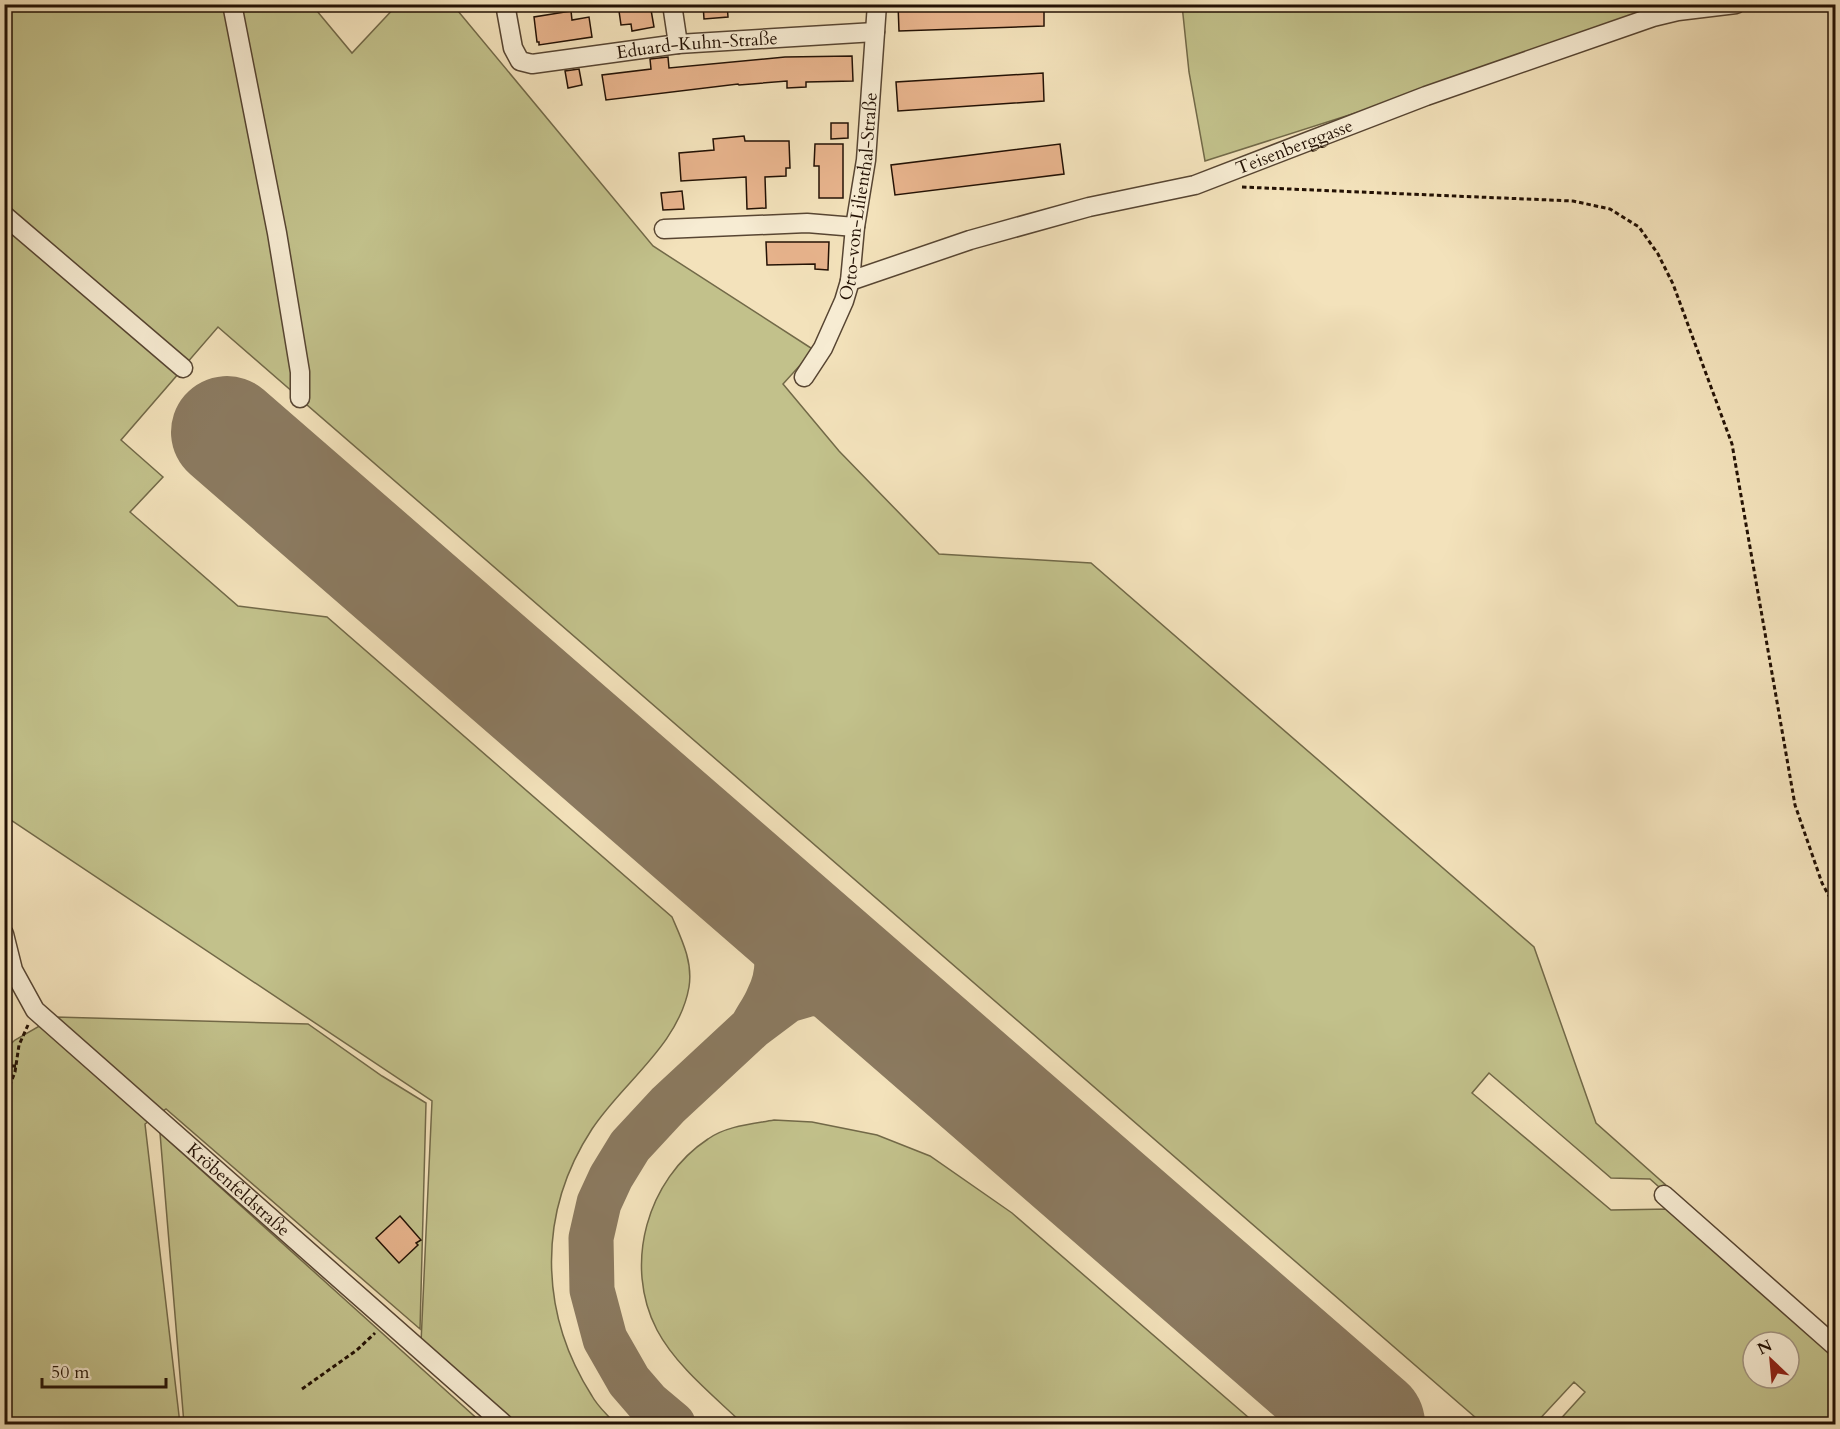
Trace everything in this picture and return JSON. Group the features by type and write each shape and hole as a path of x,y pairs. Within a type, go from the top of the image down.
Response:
{"street":[{"path":"232,4 277,233 300,372 300,398"},
{"name":"Eduard-Kuhn-Straße","path":"505,4 513,48 520,61 532,64 678,44 875,32"},
{"path":"672,4 678,44"},
{"name":"Otto-von-Lilienthal-Straße","path":"804,377 823,348 844,301 850,281 855,227 866,160 877,4"},
{"name":"Teisenberggasse","path":"850,281 970,240 1068,213 1195,185 1652,10 1678,11 1736,4"},
{"path":"4,215 183,369"},
{"path":"664,229 807,223 855,227"},
{"name":"Kröbenfeldstraße","path":"4,934 13,970 35,1010 504,1425"},
{"path":"1664,1195 1836,1347"}],"path":[{"path":"1242,187 1573,201 1610,209 1639,227 1658,254 1673,284 1732,444 1795,805 1822,883 1836,909"},
{"path":"4,1100 16,1066 19,1045 35,1010"},
{"path":"4,1066 16,1066"},
{"path":"302,1389 357,1350 387,1322"}],"shaded area":[{"path":"1642,4 1642,12 1390,102 1205,161 1189,72 1182,5"},
{"path":"5,5 227,5 291,347 294,393 218,327 186,364 5,207"},
{"path":"238,5 312,5 352,53 397,5 453,5 653,246 814,350 783,384 839,451 939,554 1091,563 1534,947 1596,1123 1835,1335 1835,1343 1650,1179 1611,1178 1489,1073 1472,1093 1611,1210 1670,1209 1835,1351 1835,1424 1556,1424 1585,1392 1574,1382 1535,1424 1483,1424 306,404"},
{"path":"4,221 179,373 121,440 163,477 130,512 238,606 327,617 672,917 686,951 689,969 689,987 683,1008 662,1045 592,1129 574,1161 561,1194 554,1229 552,1263 554,1297 562,1331 575,1364 592,1396 615,1424 516,1424 421,1343 432,1101 5,816"},
{"path":"55,1017 308,1024 382,1076 426,1103 420,1329 166,1109 145,1124 180,1424 5,1424 4,1050 15,1040"},
{"path":"774,1120 812,1122 877,1135 930,1156 1012,1213 1256,1424 743,1424 674,1356 657,1330 647,1305 642,1278 642,1252 647,1225 656,1200 670,1177 687,1156 708,1139 723,1131"},
{"path":"160,1133 483,1424 184,1424"}],"building":[{"path":"618,4 650,4 654,27 632,31 631,24 621,25"},
{"path":"703,4 727,4 728,17 704,19"},
{"path":"898,4 1044,4 1044,26 899,31"},
{"path":"571,11 572,20 589,17 592,37 539,45 534,17"},
{"path":"852,56 853,81 806,82 806,87 787,88 787,81 738,84 606,100 602,75 651,69 650,59 668,57 669,68 785,57"},
{"path":"579,69 582,85 568,88 565,71"},
{"path":"1043,73 1044,101 898,111 896,82"},
{"path":"831,123 848,123 848,138 831,139"},
{"path":"744,136 745,141 789,141 790,168 786,168 786,176 765,177 766,208 747,209 746,177 681,181 679,153 714,150 713,139"},
{"path":"815,144 843,144 843,198 819,198 819,166 814,166"},
{"path":"1060,144 1064,174 895,195 891,165"},
{"path":"682,191 684,209 663,210 661,193"},
{"path":"766,242 829,242 828,270 815,269 815,264 767,265"},
{"path":"400,1216 421,1240 399,1263 376,1238"}],"taxiway":[{"path":"752,1027 774,984 777,970 775,943 754,891"},
{"path":"673,1424 648,1403 629,1381 605,1339 592,1290 591,1238 599,1203 611,1177 630,1146 668,1105 752,1027 788,1000 809,994 826,993 878,999"}],"runway":[{"path":"227,432 1369,1424"}]}
